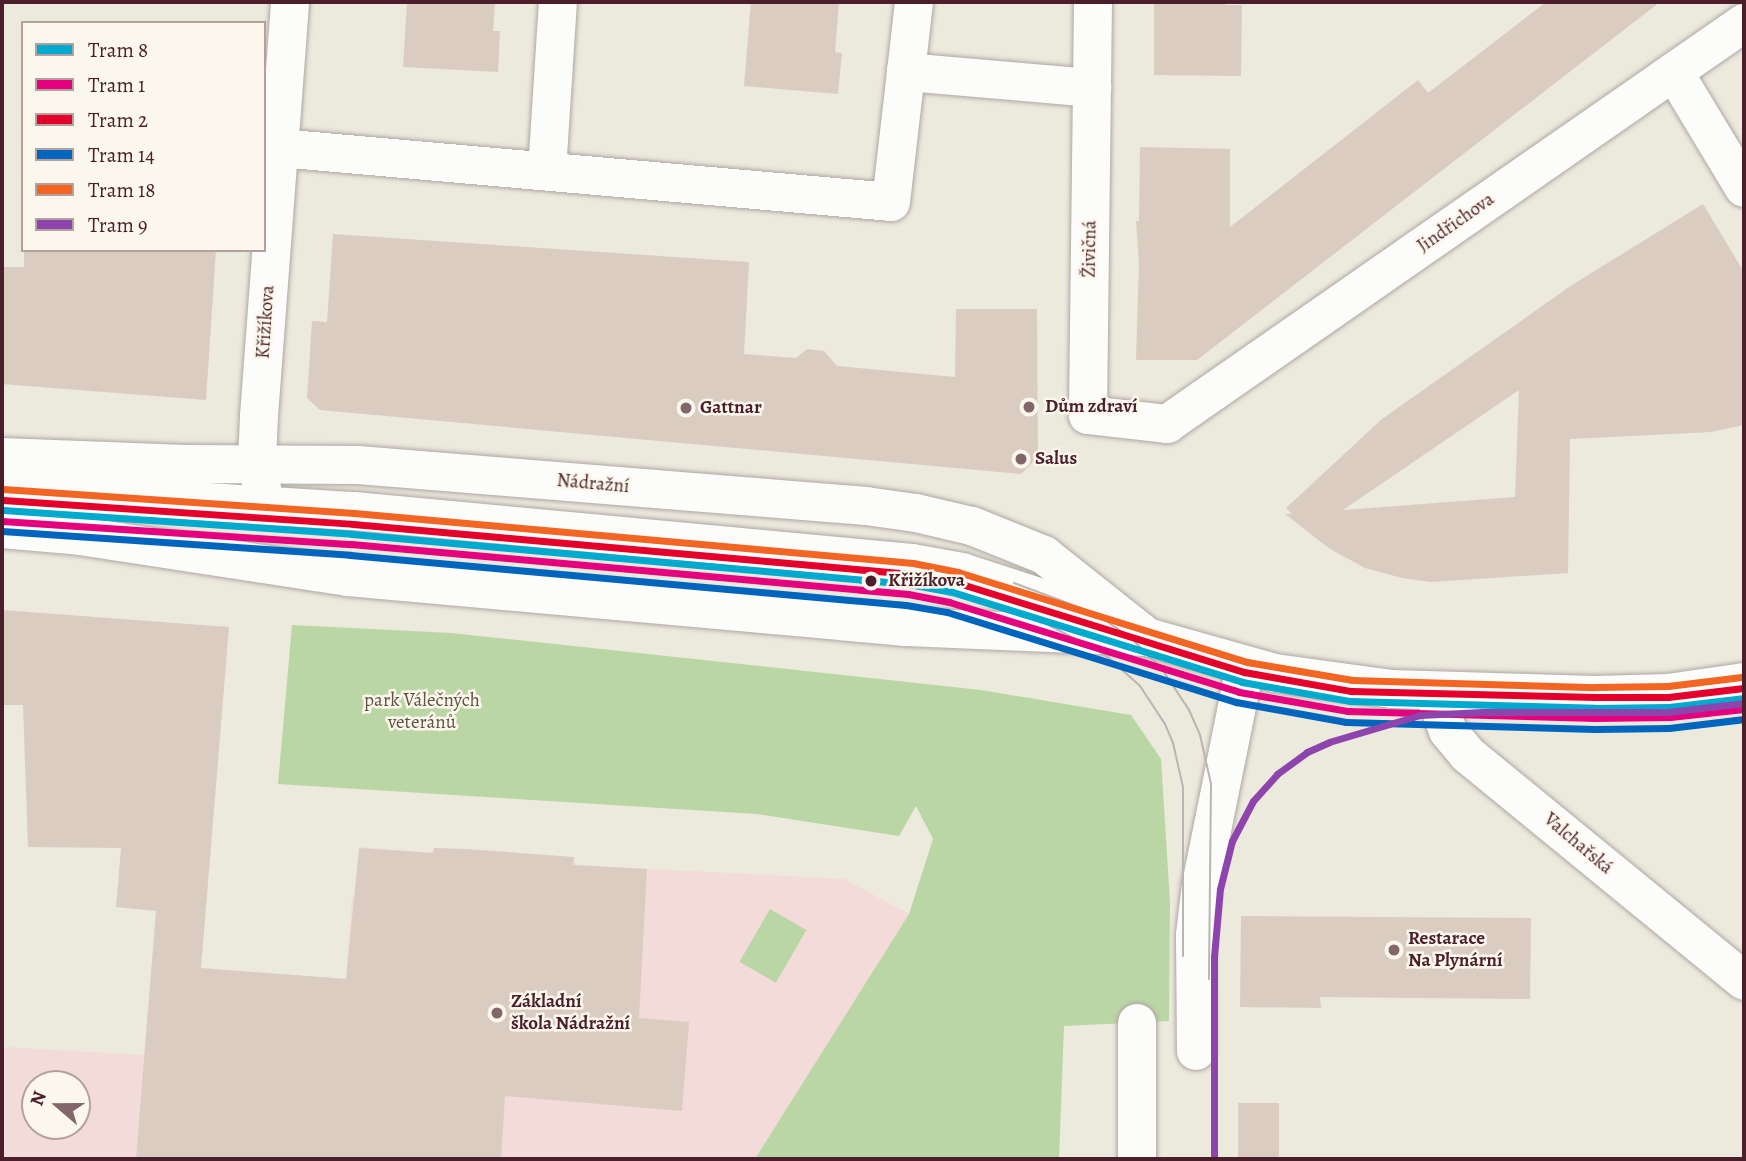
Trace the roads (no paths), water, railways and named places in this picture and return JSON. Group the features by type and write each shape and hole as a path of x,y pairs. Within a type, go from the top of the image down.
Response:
{"street":[{"name":"Křižíkova","path":"267,510 257,462 290,2"},
{"path":"547,172 558,2"},
{"path":"279,148 891,202 914,2"},
{"name":"Živičná","path":"1093,2 1088,415 1167,424"},
{"name":"Jindřichova","path":"1167,424 1744,23"},
{"path":"906,72 1092,88"},
{"path":"1674,72 1744,188"},
{"name":"Nádražní","path":"2,457 185,464 257,462 372,466 853,505 916,513 972,526 1044,555 1147,637"},
{"path":"2,489 912,563 962,572 1092,612 1147,637"},
{"path":"2,510 352,534 872,579 936,588 1147,637"},
{"name":"Nádražní","path":"2,529 80,536 348,578 906,627 1147,637 1245,666 1308,680 1434,692 1668,693 1744,682"},
{"path":"1196,1051 1195,935 1200,885 1245,666"},
{"name":"Valchařská","path":"1434,692 1448,731 1468,754 1744,981"},
{"path":"1137,1023 1138,1159"}],"tram line":[{"name":"18","path":"3,489 354,513 913,563 958,572 1247,662 1352,680 1595,687 1668,686 1741,677"},
{"name":"2","path":"3,500 353,524 911,574 955,582 1244,672 1351,691 1668,697 1743,688"},
{"name":"8","path":"2,510 352,534 909,584 952,592 1242,682 1350,701 1595,708 1669,707 1744,698"},
{"name":"1","path":"2,521 351,544 908,594 949,602 1239,692 1348,711 1595,718 1670,717 1744,709"},
{"name":"14","path":"2,531 350,555 906,605 947,612 1236,702 1346,722 1595,729 1669,728 1744,719"},
{"path":"1014,583 1092,612 1129,636 1162,669 1189,710 1200,735 1211,784 1209,979"},
{"path":"995,605 1043,622 1104,654 1140,686 1165,724 1173,743 1183,787 1183,956"},
{"name":"9","path":"1214,1159 1214,957 1220,889 1232,841 1253,801 1277,774 1307,752 1329,742 1420,715 1483,712 1667,712 1744,703"}],"place":[{"name":"Dům zdraví","path":"1029,407"},
{"name":"Gattnar","path":"686,408"},
{"name":"Salus","path":"1021,459"},
{"name":"Křižíkova","path":"871,581"},
{"name":"Restarace Na Plynární","path":"1394,950"},
{"name":"Základní škola Nádražní","path":"497,1013"}],"park label":[{"name":"park Válečných veteránů","path":"422,712"}]}
